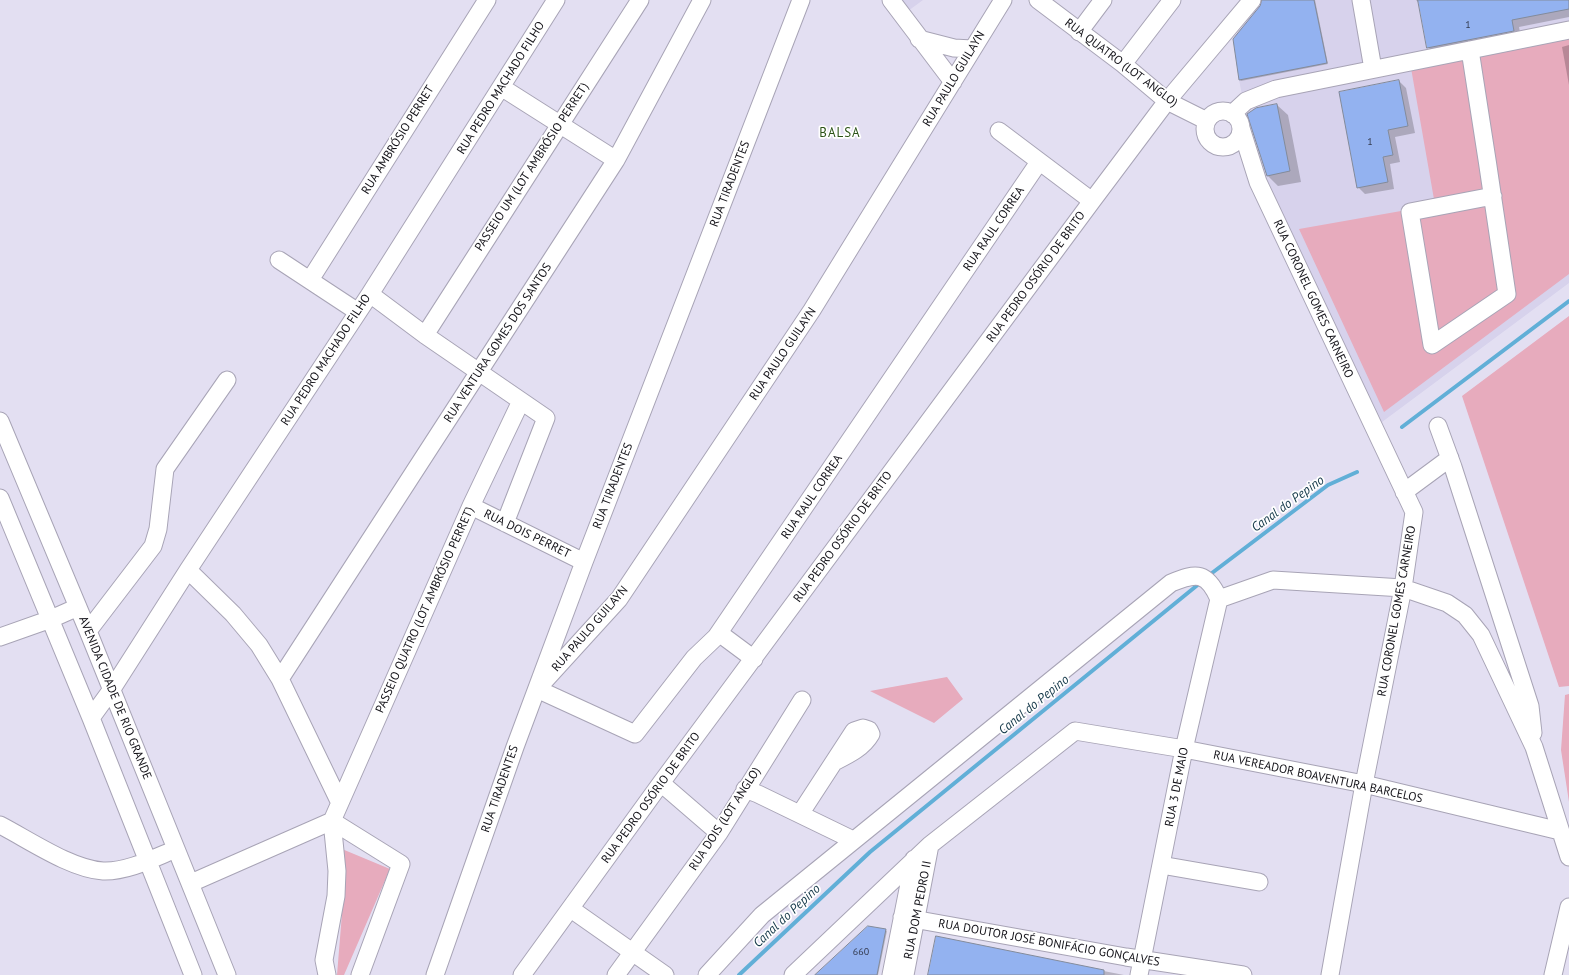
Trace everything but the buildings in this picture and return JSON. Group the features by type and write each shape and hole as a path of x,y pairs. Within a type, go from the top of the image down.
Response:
{"street":[{"name":"RUA AMBRÓSIO PERRET","path":"310,280 487,0"},
{"name":"RUA PEDRO MACHADO FILHO","path":"91,718 112,690 188,570 370,294 556,0"},
{"name":"PASSEIO UM (LOT AMBRÓSIO PERRET)","path":"425,335 640,0"},
{"name":"RUA VENTURA GOMES DOS SANTOS","path":"280,679 616,160 702,0"},
{"name":"RUA TIRADENTES","path":"435,975 584,562 801,0"},
{"path":"891,0 953,82"},
{"name":"RUA PAULO GUILAYN","path":"537,689 619,599 812,310 1003,0"},
{"name":"RUA QUATRO (LOT ANGLO)","path":"1038,0 1123,64 1167,101 1207,121"},
{"path":"1079,32 1103,0"},
{"path":"1123,64 1172,0"},
{"name":"RUA PEDRO OSÓRIO DE BRITO","path":"522,975 662,782 1092,201 1167,101 1252,0"},
{"path":"1361,0 1374,69"},
{"path":"1237,121 1246,101 1276,89 1569,30"},
{"path":"919,39 954,48 972,49"},
{"path":"1470,50 1493,196 1507,294 1432,345 1410,212 1493,196"},
{"path":"501,87 616,160"},
{"path":"1221,111 1237,121 1241,134 1235,143 1226,148 1215,146 1207,138 1205,127 1207,121 1215,113 1221,111"},
{"name":"RUA CORONEL GOMES CARNEIRO","path":"1237,121 1258,182 1414,512 1403,588 1364,784 1330,975"},
{"path":"999,130 1092,201"},
{"name":"RUA CORONEL GOMES CARNEIRO","path":"1226,148 1258,182"},
{"name":"RUA RAUL CORREA","path":"537,689 635,734 694,658 719,633 1039,162"},
{"path":"279,260 358,312"},
{"path":"370,294 425,335 546,418 505,523"},
{"path":"88,631 153,546 158,528 165,469 227,380"},
{"name":"PASSEIO QUATRO (LOT AMBRÓSIO PERRET)","path":"332,820 471,506 521,402"},
{"name":"AVENIDA CIDADE DE RIO GRANDE","path":"0,421 88,631 227,975"},
{"path":"1438,426 1450,458 1530,706 1534,747"},
{"path":"1404,492 1450,458"},
{"path":"0,498 51,619 193,975"},
{"name":"RUA DOIS PERRET","path":"471,506 584,562"},
{"path":"188,570 234,614 259,645 280,679 340,804"},
{"path":"707,975 762,915 1171,583 1188,576 1211,587 1249,587 1273,580 1403,588 1447,603 1466,615 1481,635 1534,747 1569,856"},
{"name":"RUA 3 DE MAIO","path":"1141,967 1184,750 1211,587"},
{"path":"0,637 51,619 78,607"},
{"path":"719,633 754,659"},
{"name":"RUA DOIS (LOT ANGLO)","path":"616,975 719,833 745,789 802,700"},
{"name":"RUA VEREADOR BOAVENTURA BARCELOS","path":"930,845 1075,731 1364,784 1560,831"},
{"path":"800,814 834,762"},
{"path":"662,782 719,833"},
{"path":"745,789 853,840"},
{"path":"332,820 401,864 360,975"},
{"path":"191,883 332,820"},
{"path":"328,975 324,960 336,896 337,871 332,820"},
{"path":"0,825 79,867 104,871 148,861 176,849"},
{"path":"793,975 930,845"},
{"name":"RUA DOM PEDRO II","path":"891,975 930,845"},
{"name":"RUA DOM PEDRO II","path":"905,975 914,859"},
{"path":"1161,865 1259,882"},
{"path":"1556,974 1569,907"},
{"path":"571,909 665,975"},
{"name":"RUA DOUTOR JOSÉ BONIFÁCIO GONÇALVES","path":"909,918 1141,967 1243,975"}],"shaded area":[{"path":"899,0 923,0 908,11"},
{"path":"1262,0 1569,0 1569,283 1382,422 1259,177 1239,80 1233,39"},
{"path":"1569,36 1569,274 1384,412 1299,229 1435,205 1411,68"},
{"path":"1569,316 1569,686 1559,687 1462,396"},
{"path":"947,677 963,699 934,723 870,691"},
{"path":"1569,694 1569,802 1561,750 1565,695"},
{"path":"342,849 390,869 344,975 337,975 344,889"}],"waterway":[{"name":"Canal do Pepino","path":"1402,427 1569,301"},
{"name":"Canal do Pepino","path":"1208,576 1328,485 1357,472"},
{"name":"Canal do Pepino","path":"739,975 870,852 1200,583"}],"district":[{"name":"BALSA","path":"840,133"}]}
